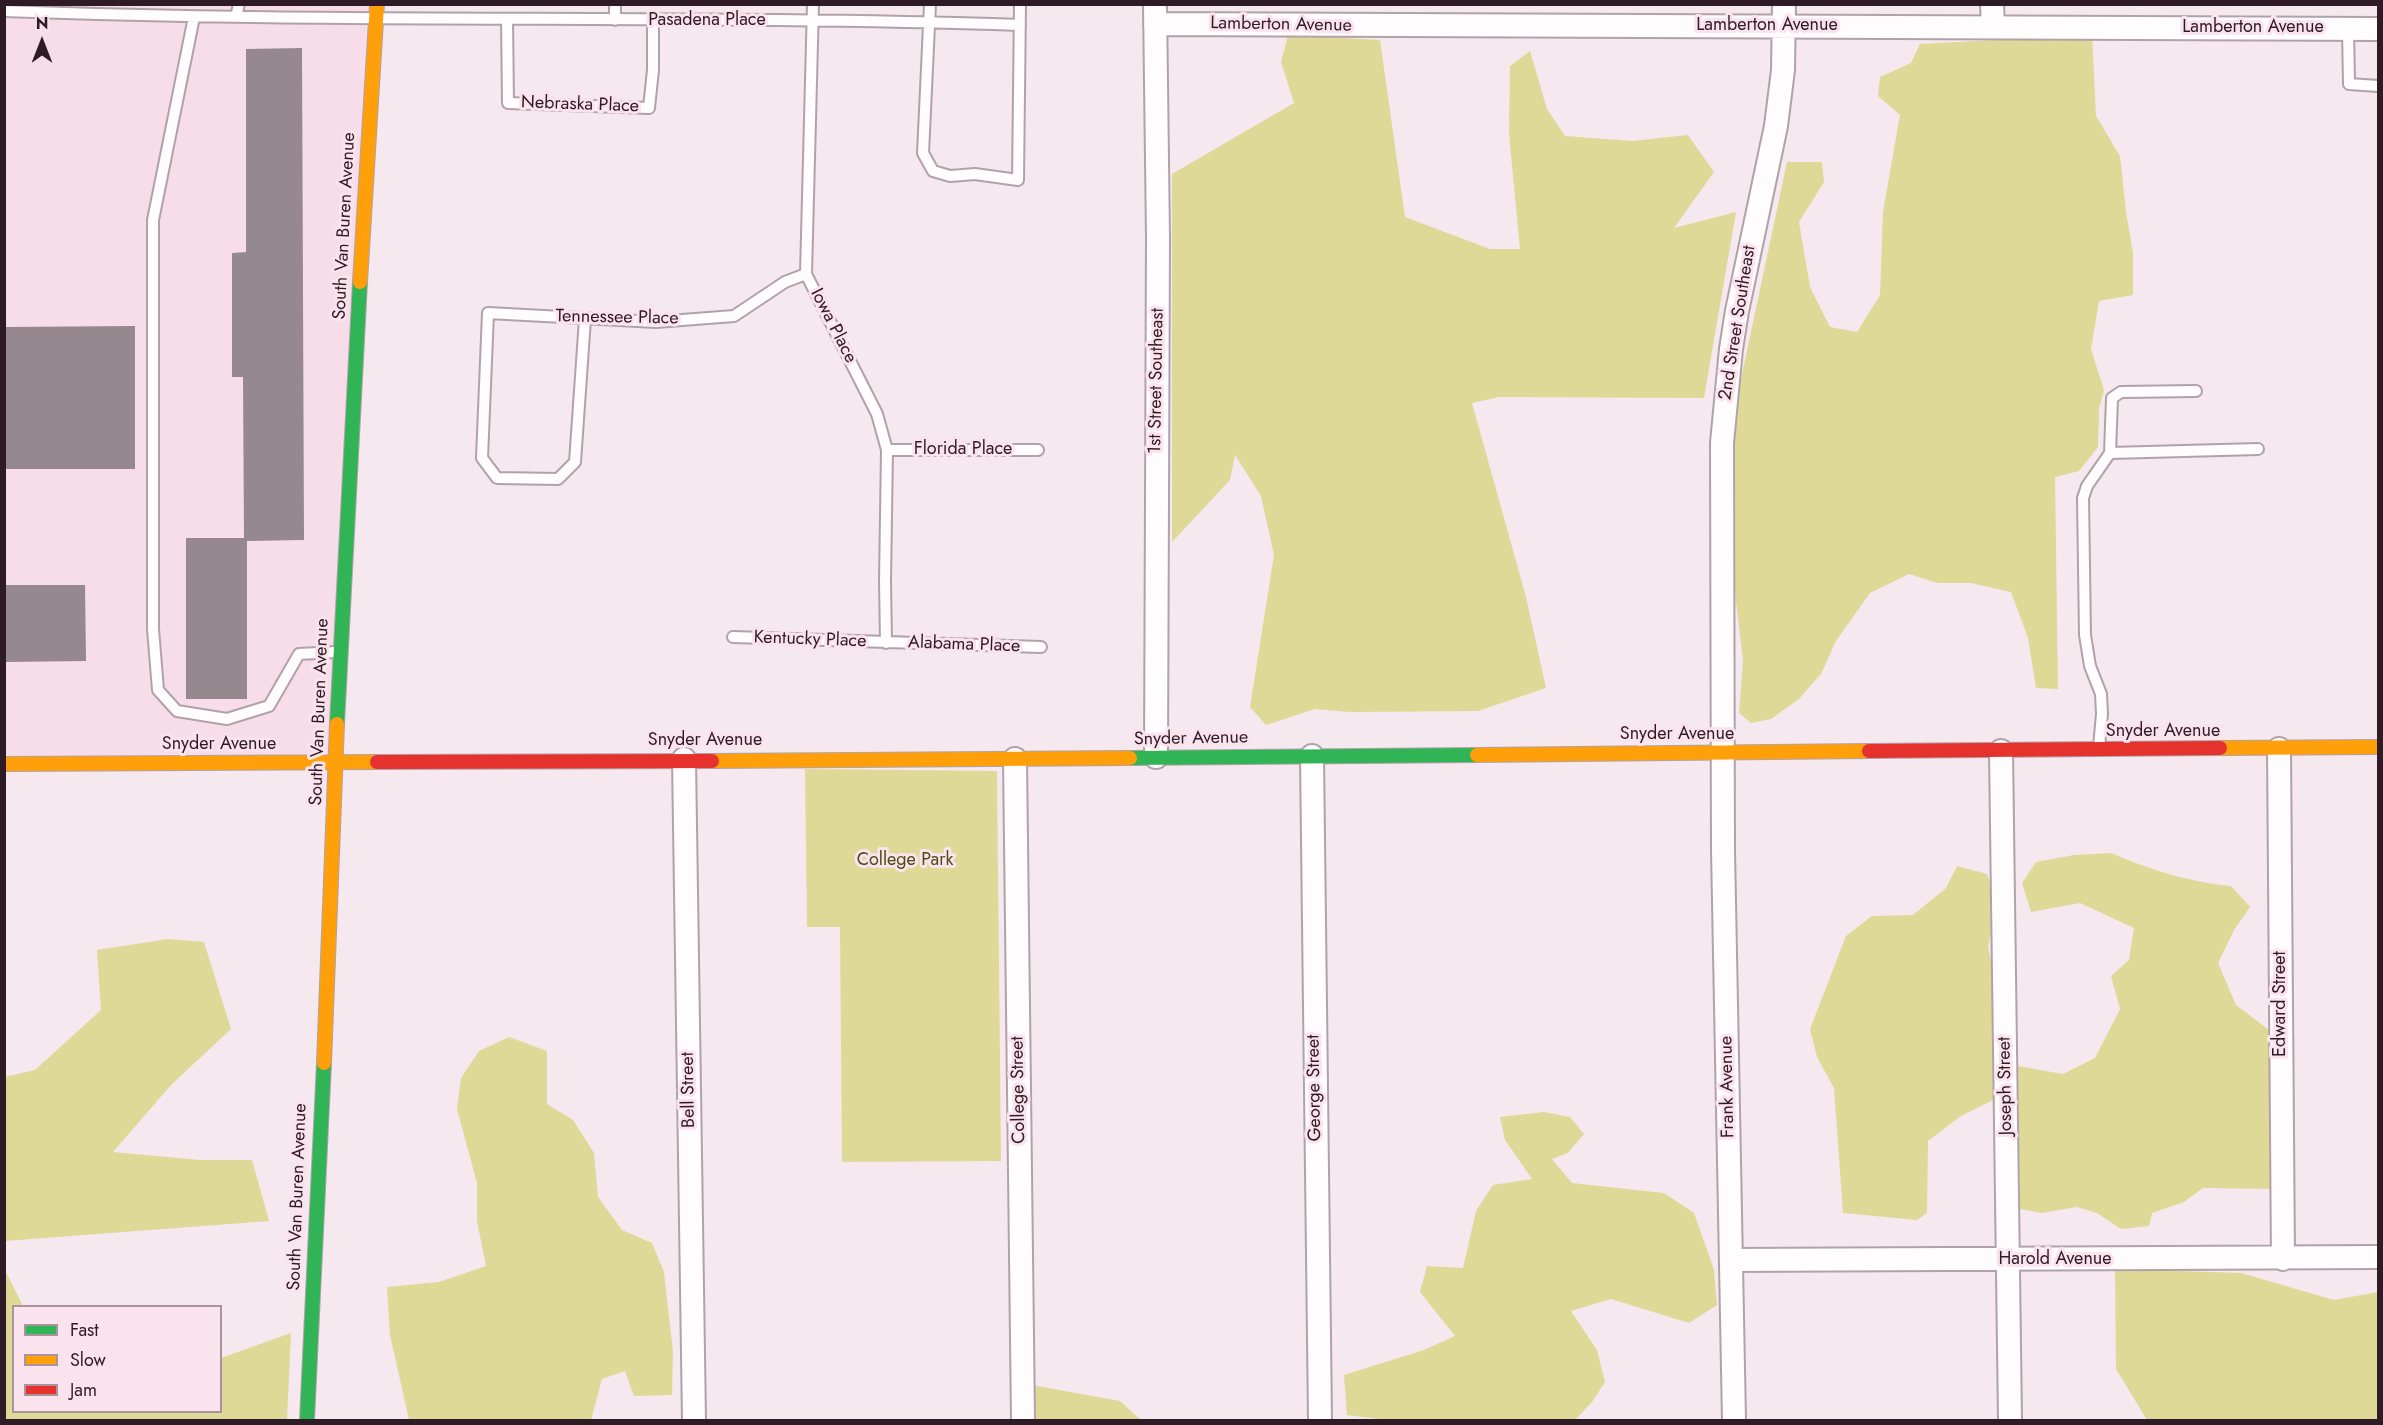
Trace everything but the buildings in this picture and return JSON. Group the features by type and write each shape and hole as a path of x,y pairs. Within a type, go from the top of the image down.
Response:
{"main road":[{"name":"South Van Buren Avenue","path":"307,1420 340,652 356,346 362,286 368,125 377,11"},
{"name":"Snyder Avenue","path":"4,764 1015,759 2379,747"}],"street":[{"path":"1992,4 1993,27"},
{"name":"Lamberton Avenue","path":"1155,14 1784,15 1993,27 2379,29"},
{"name":"1st Street Southeast","path":"1155,14 1158,238 1156,757"},
{"name":"2nd Street Southeast","path":"1722,753 1722,443 1725,405 1737,311 1776,126 1783,69 1784,15"},
{"name":"Edward Street","path":"2279,749 2283,1258"},
{"name":"Joseph Street","path":"2001,751 2010,1420"},
{"name":"Frank Avenue","path":"1722,753 1734,1420"},
{"name":"George Street","path":"1312,756 1320,1420"},
{"name":"Bell Street","path":"684,759 694,1420"},
{"name":"College Street","path":"1015,759 1023,1420"},
{"name":"Harold Avenue","path":"1731,1260 2379,1257"}],"lane":[{"path":"236,17 239,4"},
{"path":"615,4 615,20"},
{"name":"Iowa Place","path":"813,4 806,274 877,414 887,450 886,643"},
{"path":"930,4 922,153 933,171 950,176 975,174 1018,180 1020,4"},
{"name":"Pasadena Place","path":"4,11 236,17 377,11 507,19 930,22 1020,25"},
{"path":"194,17 153,220 153,629 158,690 177,711 226,719 269,706 299,654 340,652"},
{"name":"Nebraska Place","path":"507,19 508,103 649,108 653,70 653,21"},
{"path":"2348,29 2349,84 2379,86"},
{"name":"Tennessee Place","path":"585,319 575,462 558,479 497,478 482,458 488,313 656,322 734,316 785,282 806,274"},
{"path":"2099,750 2101,693 2090,666 2085,635 2083,498 2087,486 2110,453 2112,398 2121,392 2196,391"},
{"path":"2110,453 2258,449"},
{"name":"Florida Place","path":"887,450 1038,450"},
{"name":"Kentucky Place","path":"733,637 886,643"},
{"name":"Alabama Place","path":"886,643 1041,647"}],"shaded area":[{"path":"4,5 377,5 336,762 5,764"}],"green space":[{"path":"1288,35 1380,40 1405,217 1490,249 1520,249 1509,134 1510,66 1530,51 1547,109 1565,136 1632,141 1688,135 1714,172 1674,228 1736,212 1704,398 1499,397 1472,403 1526,597 1546,688 1478,711 1350,712 1315,709 1266,725 1250,707 1274,555 1261,496 1235,455 1230,480 1172,542 1172,174 1294,103 1281,62"},
{"path":"2092,35 2096,116 2120,156 2133,253 2133,295 2099,301 2091,349 2104,390 2099,409 2098,447 2079,471 2055,477 2058,689 2036,688 2028,638 2011,592 1971,583 1937,583 1909,574 1870,593 1836,641 1821,674 1799,699 1771,719 1751,723 1739,713 1743,661 1734,584 1730,487 1734,412 1787,162 1822,162 1824,182 1799,222 1810,287 1830,327 1857,332 1880,295 1883,212 1900,115 1878,96 1880,77 1911,63 1920,44"},
{"name":"College Park","path":"805,769 997,771 1001,1161 842,1162 840,927 807,927"},
{"path":"2111,853 2170,874 2200,882 2231,886 2250,907 2234,930 2218,963 2236,1005 2269,1030 2274,1189 2203,1188 2184,1202 2152,1213 2149,1226 2121,1229 2097,1213 2077,1207 2042,1213 2020,1209 2018,1066 2063,1074 2095,1058 2120,1009 2111,976 2129,960 2134,928 2080,903 2031,912 2022,883 2036,862 2074,855"},
{"path":"1957,866 1987,874 1997,903 1988,947 1996,984 1997,1098 1961,1116 1928,1141 1927,1213 1917,1220 1843,1213 1834,1088 1817,1057 1810,1029 1846,936 1872,916 1913,915 1946,888"},
{"path":"168,939 204,942 231,1029 171,1085 113,1152 200,1160 252,1160 269,1221 5,1241 5,1077 35,1070 101,1010 97,950"},
{"path":"509,1037 547,1051 547,1104 573,1120 594,1153 598,1197 622,1230 652,1243 664,1272 673,1352 672,1395 634,1396 625,1371 602,1379 591,1420 409,1420 390,1335 387,1287 439,1282 486,1266 477,1221 477,1183 457,1109 461,1078 479,1051"},
{"path":"1544,1112 1570,1117 1584,1134 1568,1153 1552,1159 1572,1183 1664,1193 1694,1213 1714,1270 1717,1305 1689,1323 1611,1299 1571,1311 1597,1350 1605,1382 1592,1402 1575,1420 1387,1420 1347,1415 1344,1375 1424,1350 1455,1336 1420,1292 1427,1266 1463,1268 1476,1211 1493,1185 1532,1179 1505,1140 1500,1117"},
{"path":"4,1268 22,1305 12,1305 12,1413 222,1413 222,1358 291,1333 287,1420 5,1420"},
{"path":"2115,1269 2241,1273 2334,1300 2378,1292 2378,1420 2147,1420 2116,1369"},
{"path":"1032,1385 1120,1401 1141,1420 1033,1420"}],"traffic: fast":[{"path":"337,724 360,282"},
{"path":"1130,758 1477,755"},
{"path":"307,1420 324,1063"}],"traffic: slow":[{"path":"360,282 377,4"},
{"path":"324,1063 337,724"},
{"path":"2220,748 2378,747"},
{"path":"1477,755 1869,751"},
{"path":"712,761 1130,758"},
{"path":"4,764 377,762"}],"traffic: jam":[{"path":"1869,751 2220,748"},
{"path":"377,762 712,761"}]}
